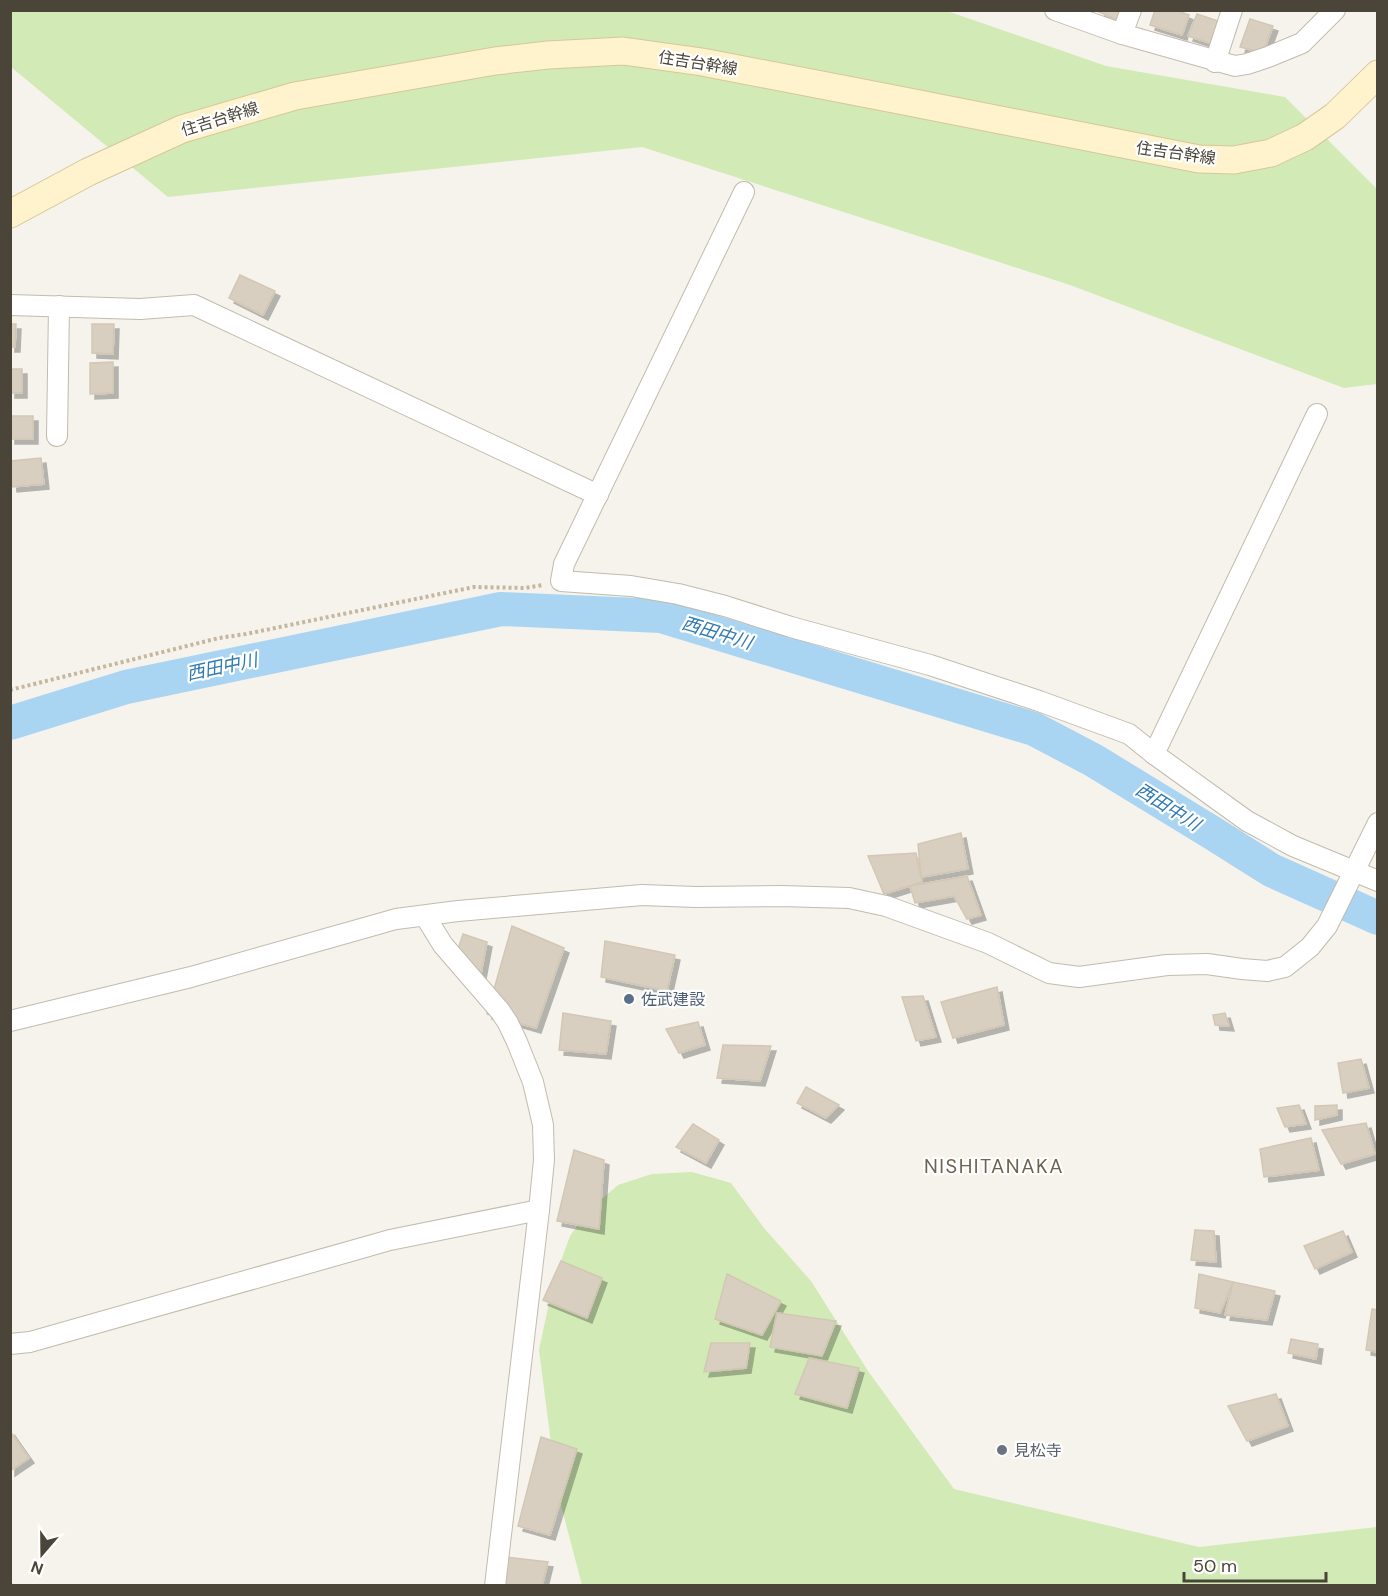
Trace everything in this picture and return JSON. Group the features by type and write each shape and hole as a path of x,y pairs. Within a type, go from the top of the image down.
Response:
{"street":[{"path":"1055,10 1122,34 1235,66 1247,64 1302,43 1335,10"},
{"path":"1122,34 1131,10"},
{"path":"1215,62 1232,10"},
{"name":"住吉台幹線","path":"10,214 88,172 182,129 295,96 495,61 548,55 623,51 702,62 1198,159 1234,160 1271,153 1305,137 1335,116 1377,74"},
{"path":"744,192 564,564 561,581 631,586 678,594 879,651 1039,701 1129,734 1247,821 1351,876 1377,881"},
{"path":"10,305 140,309 194,305 598,495"},
{"path":"57,436 59,306"},
{"path":"1154,754 1317,414"},
{"path":"10,1021 191,977 396,919 458,910 642,894 695,897 849,898 886,906 988,943 1049,973 1079,977 1167,965 1207,964 1267,971 1285,967 1310,947 1327,926 1377,823"},
{"path":"425,916 442,945 508,1023 532,1082 543,1125 544,1160 539,1210 495,1586"},
{"path":"10,1344 30,1342 390,1240 539,1210"}],"path":[{"path":"10,690 219,638 474,587 525,588 561,581"}],"green space":[{"path":"10,11 947,11 1106,66 1285,97 1377,189 1377,384 1344,388 1070,285 642,147 168,197 11,67"},
{"path":"692,1172 731,1183 764,1228 811,1281 868,1371 954,1489 1199,1547 1377,1527 1377,1585 582,1585 557,1490 539,1350 554,1280 570,1236 589,1210 618,1185 652,1174"}],"building":[{"path":"1100,10 1127,10 1122,22 1099,12"},
{"path":"1155,10 1175,10 1189,15 1182,35 1150,25"},
{"path":"1197,14 1221,22 1213,44 1188,36"},
{"path":"1250,19 1273,26 1263,53 1240,47"},
{"path":"240,275 275,291 263,315 229,298"},
{"path":"10,324 16,324 15,347 10,347"},
{"path":"92,324 114,324 113,354 92,353"},
{"path":"113,362 113,393 90,394 90,363"},
{"path":"10,369 22,369 22,393 10,393"},
{"path":"10,416 33,416 33,439 10,439"},
{"path":"41,458 44,484 12,487 10,461"},
{"path":"961,833 968,869 921,877 918,844"},
{"path":"916,853 922,882 884,894 868,856"},
{"path":"967,876 981,915 967,919 954,896 915,903 910,886"},
{"path":"512,926 564,948 536,1028 487,1014"},
{"path":"463,934 487,942 480,979 452,968"},
{"path":"605,941 675,955 667,991 601,977"},
{"path":"997,987 1004,1025 953,1038 941,1002"},
{"path":"923,996 936,1037 916,1041 902,997"},
{"path":"563,1013 611,1021 606,1054 559,1050"},
{"path":"1225,1013 1229,1026 1215,1025 1213,1015"},
{"path":"698,1022 705,1045 679,1053 666,1029"},
{"path":"723,1045 771,1046 760,1081 717,1078"},
{"path":"1361,1059 1369,1088 1343,1093 1338,1063"},
{"path":"806,1087 839,1105 826,1118 797,1103"},
{"path":"1299,1105 1306,1124 1285,1127 1277,1108"},
{"path":"1337,1105 1337,1115 1315,1120 1315,1106"},
{"path":"1366,1123 1375,1154 1341,1164 1322,1130"},
{"path":"693,1124 719,1140 706,1163 676,1147"},
{"path":"1311,1138 1319,1170 1264,1177 1260,1149"},
{"path":"574,1150 604,1160 599,1229 557,1221"},
{"path":"1195,1230 1214,1231 1216,1262 1191,1260"},
{"path":"1343,1231 1352,1252 1315,1269 1304,1246"},
{"path":"561,1261 602,1278 587,1318 543,1300"},
{"path":"727,1274 781,1301 762,1335 715,1319"},
{"path":"1199,1274 1233,1282 1220,1313 1195,1308"},
{"path":"1233,1282 1275,1291 1267,1320 1225,1315"},
{"path":"1372,1309 1378,1310 1378,1352 1366,1350"},
{"path":"777,1313 836,1321 822,1356 770,1347"},
{"path":"1291,1339 1318,1344 1316,1359 1288,1353"},
{"path":"711,1343 750,1343 746,1368 704,1372"},
{"path":"809,1358 859,1368 847,1408 795,1394"},
{"path":"1276,1394 1288,1426 1247,1441 1228,1406"},
{"path":"10,1431 29,1458 10,1471"},
{"path":"541,1437 577,1449 550,1535 518,1526"},
{"path":"505,1557 548,1562 542,1586 503,1585"}],"waterway":[{"name":"西田中川","path":"10,723 126,687 501,609 661,616 1034,729 1093,760 1271,870 1378,918"}],"place":[{"name":"佐武建設","path":"629,999"},
{"name":"見松寺","path":"1002,1450"}],"district":[{"name":"NISHITANAKA","path":"994,1166"}]}
